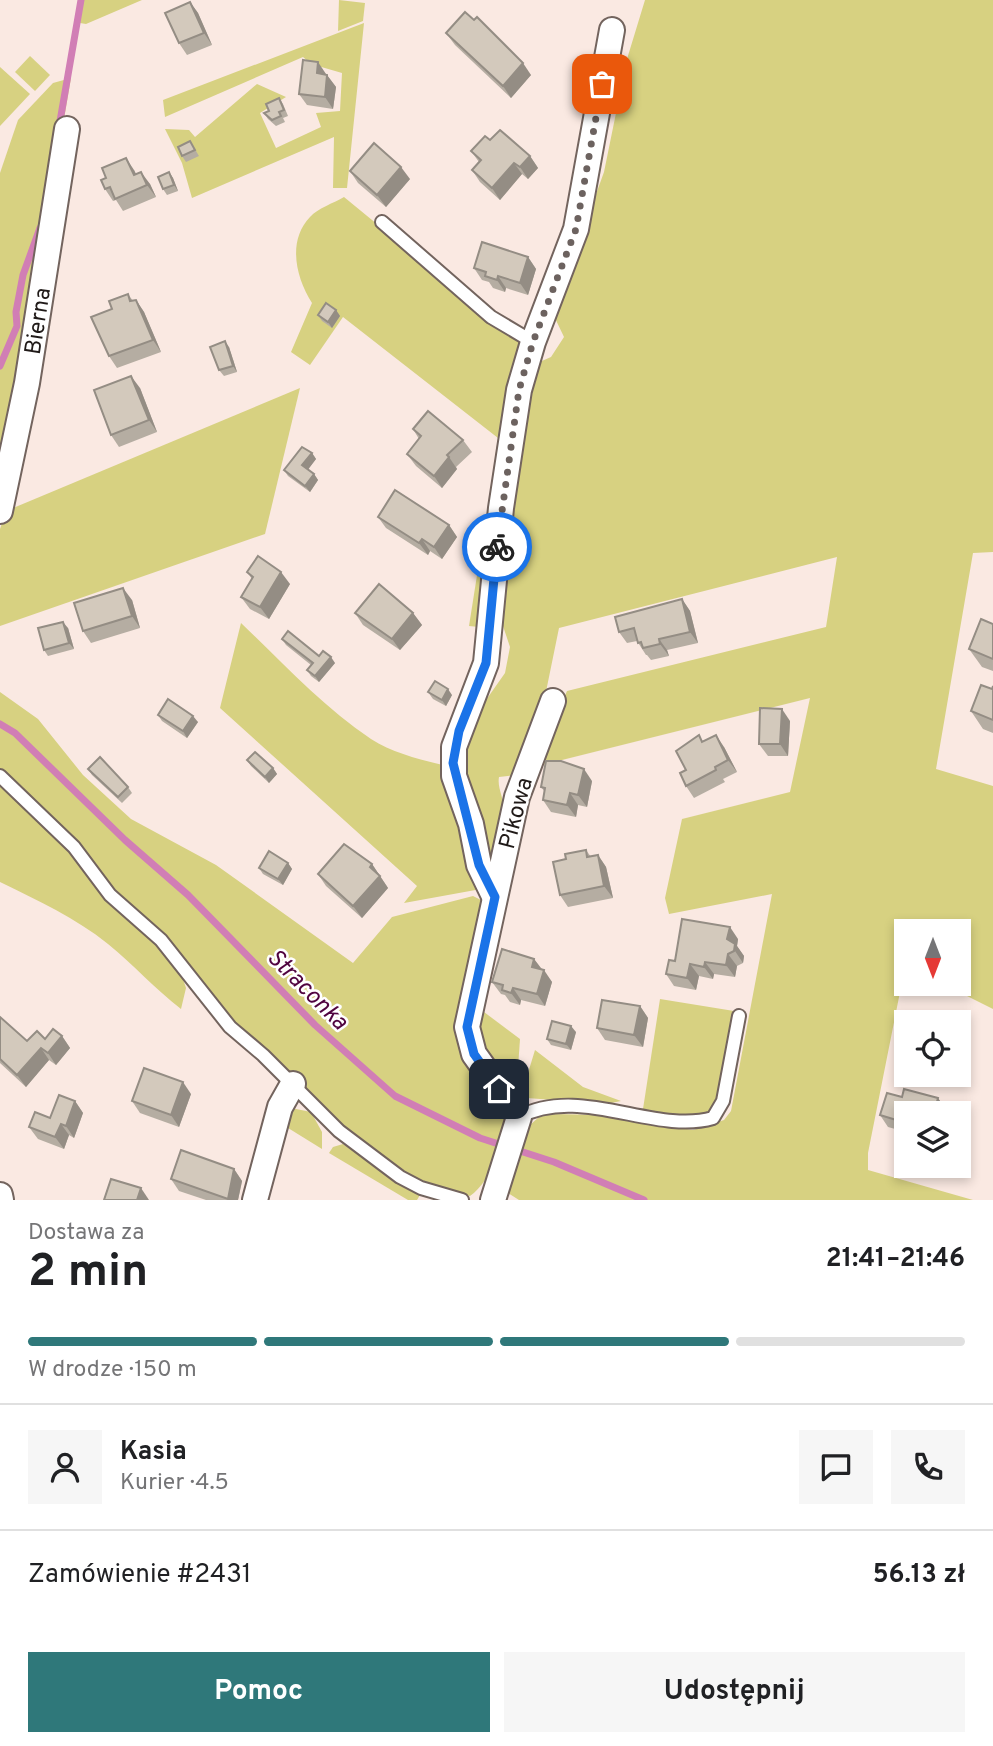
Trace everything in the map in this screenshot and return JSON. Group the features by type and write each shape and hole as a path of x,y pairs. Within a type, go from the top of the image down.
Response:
{"street":[{"path":"495,897 479,865 453,763 459,731 486,663 504,485 519,390 533,342 576,229 612,30"},
{"name":"Bierna","path":"0,511 27,383 67,129"},
{"name":"Pikowa","path":"518,1122 474,1054 467,1027 517,797 553,701"},
{"path":"255,1200 281,1107 293,1084"},
{"path":"494,1194 518,1122"}],"lane":[{"path":"382,222 491,317 533,342"},
{"path":"0,776 74,847 110,895 161,940 230,1027 293,1084 339,1131 377,1163 421,1188 462,1200"},
{"path":"518,1122 533,1109 561,1107 607,1108 694,1124 713,1118 723,1101 739,1016"}],"shaded area":[{"path":"83,0 142,0 86,24 80,23"},
{"path":"339,0 365,3 363,21 338,31"},
{"path":"645,0 993,0 993,552 973,553 936,769 993,786 993,1009 967,996 971,996 971,919 894,919 894,996 899,996 896,1010 894,1010 894,1022 868,1153 868,1170 973,1200 519,1200 508,1193 508,1183 530,1125 539,1117 552,1114 604,1115 693,1130 724,1120 731,1111 772,894 669,914 665,898 682,819 790,792 810,698 534,767 567,691 826,627 837,557 559,628 540,721 515,775 499,777 504,818 494,871 459,756 479,710 505,673 510,647 500,617 502,563 535,364 551,357 564,337 553,314 604,172 627,59"},
{"path":"364,23 347,188 333,188 334,137 192,198 182,163 165,129 189,130 195,137 257,84 286,97 260,113 276,148 321,127 316,113 340,111 342,73 311,64 303,57 165,117 163,100"},
{"path":"30,56 50,75 35,91 15,72"},
{"path":"0,67 30,94 0,126"},
{"path":"71,78 0,494 0,173 18,120 53,83"},
{"path":"344,197 523,344 496,492 490,492 498,438 343,317 310,365 291,352 312,303 298,271 298,237 313,214"},
{"path":"300,388 265,534 0,626 0,529 6,511"},
{"path":"487,512 492,515 479,627 469,626"},
{"path":"241,623 320,699 371,739 417,759 447,766 481,889 404,903 417,886 220,708"},
{"path":"0,692 38,719 83,775 131,819 216,865 353,963 392,917 473,896 487,903 464,1008 505,1117 495,1161 478,1189 470,1196 424,1184 381,1159 236,1023 164,938 133,913 0,770"},
{"path":"0,780 71,849 179,967 186,988 181,1009 96,935 56,910 0,882"},
{"path":"660,999 734,1011 714,1111 689,1118 643,1109"},
{"path":"476,1006 520,1039 516,1096 479,1051"},
{"path":"535,1050 583,1087 621,1101 606,1104 527,1098 528,1073"},
{"path":"291,1108 311,1112 322,1132 322,1149 280,1123"},
{"path":"343,1144 420,1195 417,1200 408,1200 329,1153 333,1147"}],"building":[{"path":"190,2 204,33 179,43 165,13"},
{"path":"465,12 474,20 477,17 523,63 503,86 446,33"},
{"path":"303,60 318,62 317,73 327,75 325,97 299,94"},
{"path":"279,98 284,110 279,112 281,116 272,120 264,113 269,111 266,104"},
{"path":"500,130 530,156 520,167 514,163 492,188 472,170 481,160 471,151 485,136 490,140"},
{"path":"190,141 195,150 182,156 178,147"},
{"path":"374,143 401,167 377,195 350,171"},
{"path":"126,158 134,175 141,172 147,185 115,199 110,187 105,189 101,180 106,178 102,168"},
{"path":"169,172 174,185 163,189 158,177"},
{"path":"482,242 528,257 520,283 498,276 497,280 474,268"},
{"path":"128,294 130,301 136,300 153,340 109,356 91,317 112,309 109,301"},
{"path":"326,303 336,310 328,322 318,315"},
{"path":"225,341 233,366 219,370 210,347"},
{"path":"131,376 149,420 111,435 94,390"},
{"path":"428,411 463,440 447,455 449,457 434,476 407,454 421,436 413,429"},
{"path":"302,447 312,453 302,465 314,474 305,486 284,470"},
{"path":"395,490 449,525 434,547 422,539 419,543 378,517"},
{"path":"258,556 281,572 260,607 241,597 253,577 247,572"},
{"path":"379,584 413,613 392,639 355,613"},
{"path":"123,588 132,616 83,631 74,603"},
{"path":"682,599 690,632 659,639 660,644 643,648 641,642 638,643 634,628 619,632 615,617"},
{"path":"981,619 993,624 993,659 969,649"},
{"path":"63,622 69,643 44,650 38,628"},
{"path":"288,631 319,656 323,651 331,657 315,676 307,670 313,663 282,639"},
{"path":"435,681 448,689 442,700 428,692"},
{"path":"981,685 992,689 993,686 993,720 971,711"},
{"path":"168,699 193,716 183,731 158,715"},
{"path":"760,708 782,709 780,744 759,744"},
{"path":"699,735 702,742 716,735 728,760 715,767 716,770 686,786 680,773 686,770 676,751"},
{"path":"255,752 273,768 265,777 247,760"},
{"path":"100,757 128,787 118,797 88,769"},
{"path":"546,761 561,761 584,769 578,795 570,793 567,805 543,800 545,788 541,787"},
{"path":"344,844 372,864 370,867 380,876 353,906 318,874"},
{"path":"586,850 587,857 598,855 604,886 560,895 553,862 566,859 565,854"},
{"path":"269,851 288,863 278,879 259,868"},
{"path":"682,919 730,927 727,939 735,944 734,951 728,954 726,965 705,962 704,967 690,964 687,978 666,974 669,960 675,961"},
{"path":"502,949 534,959 532,967 544,970 537,994 513,988 511,993 502,990 503,985 492,982"},
{"path":"602,1000 640,1006 634,1035 597,1028"},
{"path":"0,1017 27,1041 37,1031 45,1039 53,1029 62,1036 48,1053 41,1048 17,1075 0,1059"},
{"path":"552,1021 571,1026 566,1044 547,1039"},
{"path":"144,1068 183,1082 171,1115 132,1101"},
{"path":"904,1089 938,1098 937,1101 894,1101 894,1119 880,1115 887,1093 902,1097"},
{"path":"59,1095 75,1101 66,1126 61,1124 55,1137 29,1127 35,1112 50,1118"},
{"path":"181,1150 234,1169 228,1199 171,1179"},
{"path":"111,1179 141,1188 137,1200 104,1200"}],"waterway":[{"path":"59,127 81,0"},
{"path":"0,366 17,326 16,312 23,275 40,228"},
{"name":"Straconka","path":"0,724 15,733 125,840 188,895 315,1025 395,1096 480,1138 554,1162 644,1200"}],"way so far":[{"path":"497,547 519,390 533,342 570,251 576,229 602,84"}],"route":[{"path":"497,547 486,663 459,731 453,763 454,776 471,824 479,865 486,884 495,897 467,1027 474,1054 499,1089"}]}
